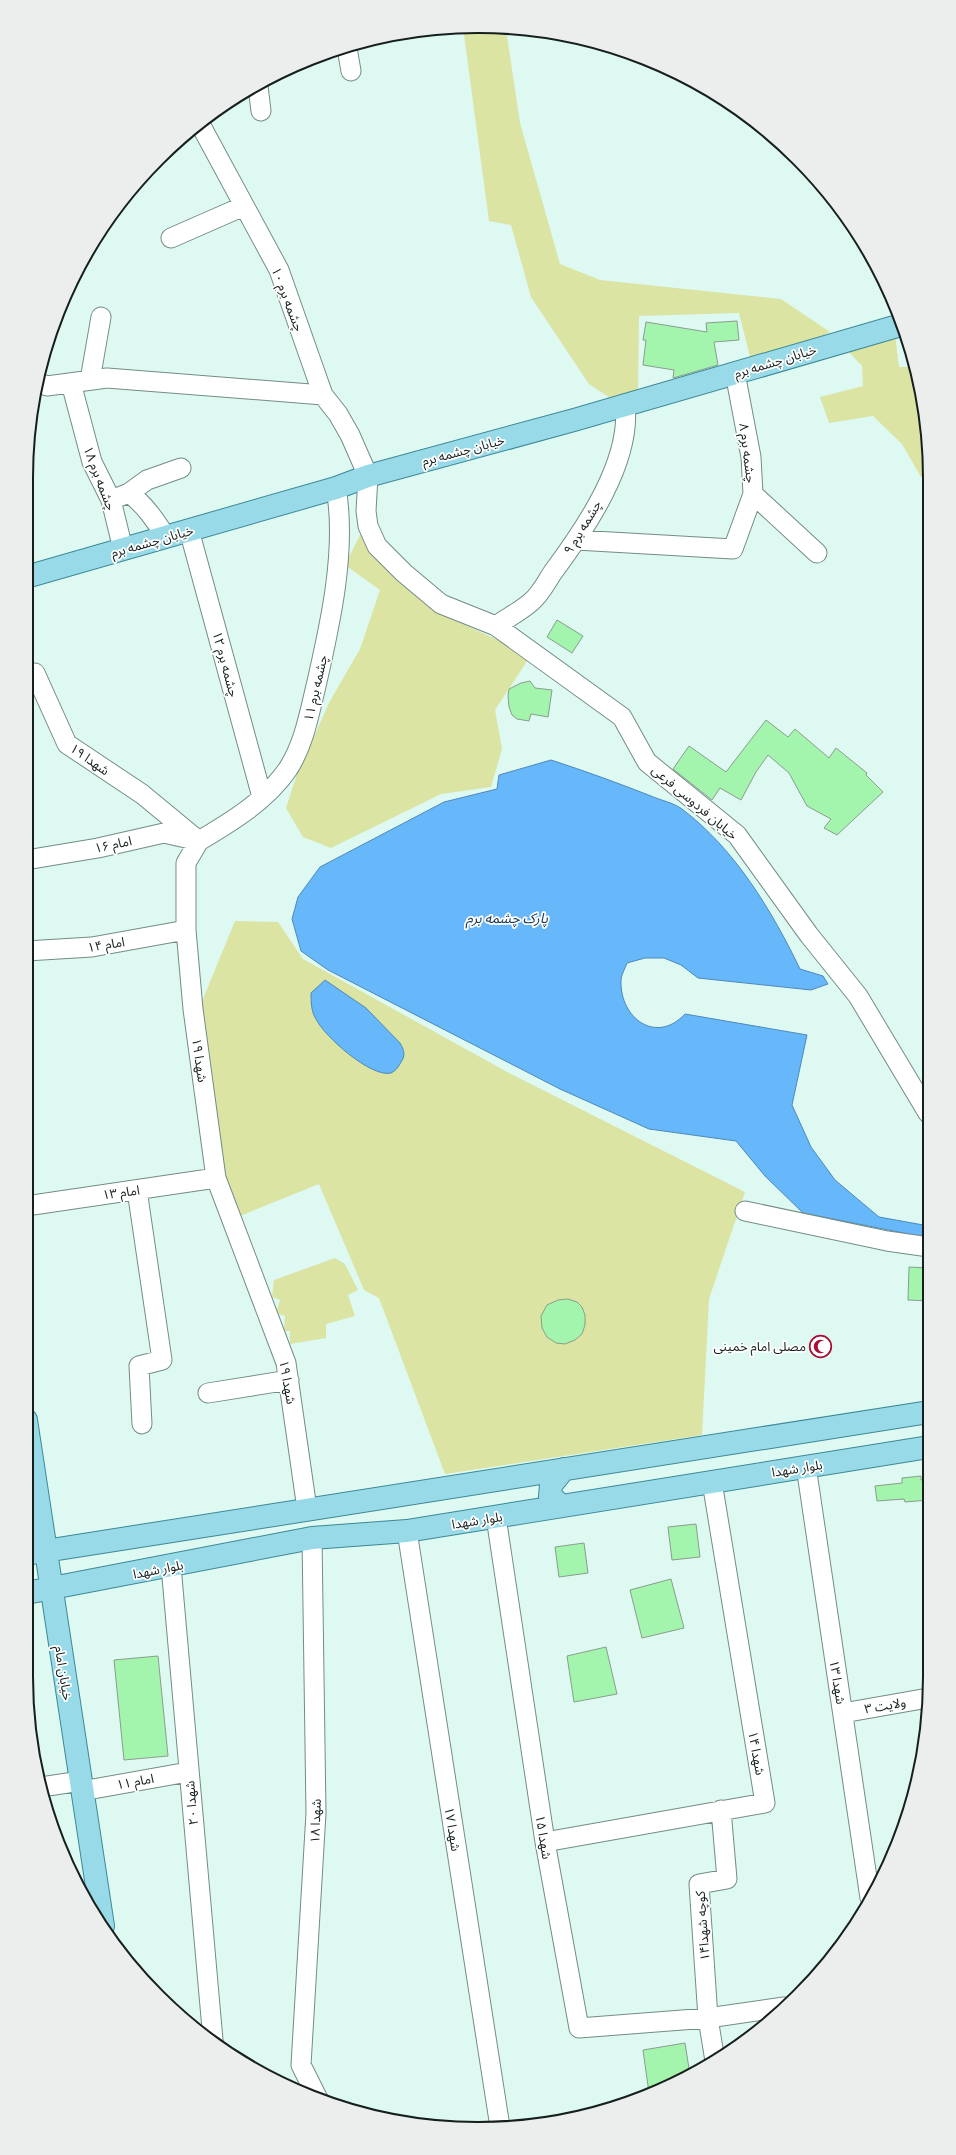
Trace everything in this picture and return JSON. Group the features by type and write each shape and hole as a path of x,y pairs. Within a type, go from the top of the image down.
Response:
{"main road":[{"name":"خیابان چشمه برم","path":"33,575 336,488 368,476 574,420 896,326"},
{"path":"36,1552 923,1413"},
{"name":"بلوار شهدا","path":"33,1592 312,1538 407,1531 923,1448"},
{"path":"562,1506 550,1496 551,1485 564,1469"},
{"name":"خیابان امام","path":"33,1512 36,1552 52,1589 101,1913"}],"street":[{"path":"349,53 351,71"},
{"path":"259,92 261,111"},
{"name":"چشمه برم ۱۰","path":"199,132 244,206 279,270 323,395 338,414 350,436 368,476"},
{"path":"171,238 244,206"},
{"path":"80,382 100,317"},
{"name":"چشمه برم ۸","path":"736,373 750,457 752,494 817,552"},
{"path":"43,385 47,386 107,378 323,395"},
{"name":"چشمه برم ۱۸","path":"80,382 92,462 111,500 123,549"},
{"name":"چشمه برم ۹","path":"496,626 533,601 576,540 605,489 619,457 627,420 625,404"},
{"path":"111,500 128,493 147,480 181,468"},
{"name":"خیابان فردوسی فرعی","path":"368,476 366,511 368,526 377,546 404,573 441,604 496,626 622,717 647,762 737,835 808,934 858,996 923,1105"},
{"name":"چشمه برم ۱۱","path":"199,841 232,822 262,797 280,780 302,745 324,652 338,555 340,510 336,488"},
{"path":"128,493 140,502 153,516 166,537"},
{"path":"576,540 733,549 752,494"},
{"name":"چشمه برم ۱۲","path":"189,530 262,797"},
{"name":"شهدا ۱۹","path":"35,673 67,744 142,794 199,841 186,863 186,930 193,1009 216,1178 286,1362 307,1509"},
{"name":"امام ۱۶","path":"33,859 98,848 164,833 199,841"},
{"name":"امام ۱۴","path":"33,951 92,947 186,930"},
{"name":"امام ۱۳","path":"33,1205 216,1178"},
{"path":"137,1190 162,1360 139,1366 142,1424"},
{"path":"745,1211 888,1241 923,1246"},
{"path":"208,1393 288,1380"},
{"name":"شهدا ۱۳","path":"806,1466 869,1889"},
{"name":"شهدا ۱۴","path":"545,1842 765,1803 712,1482"},
{"name":"شهدا ۱۵","path":"496,1517 545,1842 579,2028 708,2018"},
{"name":"شهدا ۱۷","path":"407,1531 499,2121"},
{"name":"شهدا ۱۸","path":"312,1538 316,1813 301,2065 314,2090"},
{"name":"شهدا ۲۰","path":"171,1566 188,1772 212,2034"},
{"name":"ولایت ۳","path":"843,1713 922,1699"},
{"name":"امام ۱۱","path":"47,1787 82,1786 188,1772"},
{"name":"کوچه شهدا۱۴","path":"708,2018 699,1884 727,1879 721,1810"},
{"path":"714,2054 708,2018 775,2008"}],"green space":[{"path":"464,33 507,34 520,123 560,264 600,280 781,299 830,332 807,344 751,361 739,313 639,316 638,392 613,400 589,384 531,297 511,225 489,221"},
{"path":"895,334 899,367 909,367 914,391 919,420 923,476 921,477 902,444 873,416 829,423 820,397 863,386 862,366 846,349"},
{"path":"363,529 387,567 452,619 531,655 495,710 502,749 491,787 441,794 331,848 303,837 286,808 297,774 330,701 360,649 380,590 345,565"},
{"path":"235,921 278,922 303,959 509,1073 745,1192 709,1299 702,1435 445,1474 379,1298 364,1290 319,1184 240,1216 222,1172 201,1004"},
{"path":"335,1258 345,1264 358,1290 348,1295 355,1316 326,1324 326,1338 290,1344 290,1331 284,1331 285,1316 276,1313 280,1300 272,1297 274,1280"}],"water":[{"name":"پارک چشمه برم","path":"551,760 671,803 682,809 719,843 750,882 764,903 800,969 823,976 828,984 811,990 698,978 681,965 664,958 645,958 627,963 622,974 622,994 626,1006 633,1016 642,1023 652,1027 663,1027 674,1023 685,1014 807,1035 792,1105 811,1147 835,1180 879,1217 923,1225 923,1237 803,1213 765,1176 736,1141 649,1129 560,1089 328,970 301,951 292,919 298,897 320,867 444,802 497,789 499,775"},
{"path":"325,980 366,1008 400,1043 404,1057 394,1071 391,1073 382,1073 361,1063 338,1045 321,1026 313,1013 311,993"}],"building":[{"path":"737,321 739,340 714,342 718,365 673,378 674,370 643,365 646,340 643,340 646,322 707,332 706,323"},
{"path":"557,620 583,636 572,653 547,637"},
{"path":"530,681 535,688 552,690 548,717 531,714 529,721 517,719 512,715 509,707 509,689 521,683"},
{"path":"766,720 788,737 795,729 829,758 836,748 867,773 866,775 883,792 837,835 824,828 831,819 807,806 789,773 768,755 756,772 741,800 720,788 712,800 673,769 689,746 726,772"},
{"path":"909,1267 923,1268 923,1301 908,1300"},
{"path":"568,1299 577,1302 582,1307 585,1315 585,1325 582,1334 575,1340 565,1344 556,1343 547,1337 542,1328 541,1316 547,1305 558,1300"},
{"path":"921,1476 921,1480 923,1480 923,1500 905,1502 904,1499 877,1501 875,1486 902,1483 902,1478"},
{"path":"696,1524 700,1557 672,1560 668,1527"},
{"path":"584,1543 588,1573 559,1577 555,1547"},
{"path":"671,1579 684,1628 642,1638 630,1590"},
{"path":"606,1647 617,1694 574,1702 567,1656"},
{"path":"158,1656 168,1756 124,1760 114,1660"},
{"path":"685,2043 689,2068 648,2088 643,2050"}],"place":[{"name":"مصلی امام خمینی","path":"821,1346"}]}
